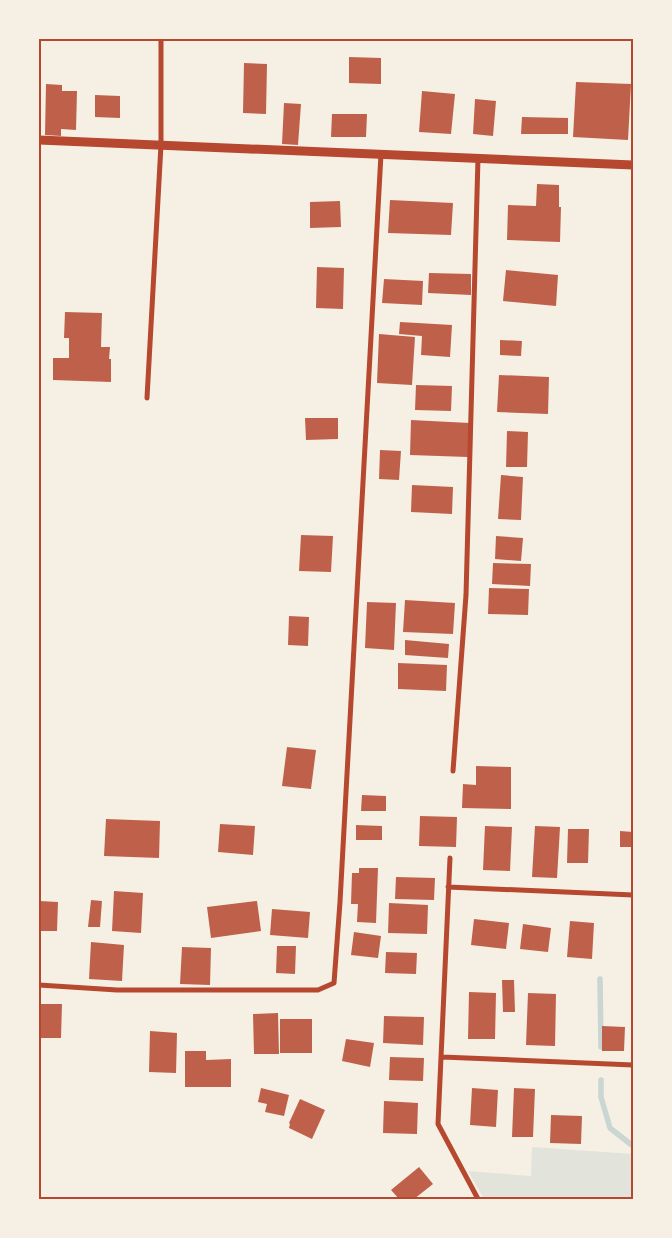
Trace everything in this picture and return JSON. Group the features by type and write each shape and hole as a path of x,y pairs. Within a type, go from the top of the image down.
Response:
{"street":[{"path":"147,398 161,145 161,39"},
{"path":"39,140 633,165"},
{"path":"39,985 117,990 318,990 334,983 382,154"},
{"path":"453,770 466,595 478,158"},
{"path":"450,858 438,1124 478,1199"},
{"path":"448,887 633,896"},
{"path":"442,1057 633,1065"}],"shaded area":[{"path":"532,1147 633,1154 633,1199 484,1199 468,1171 531,1176"}],"building":[{"path":"349,57 381,58 381,84 349,83"},
{"path":"244,63 267,64 266,114 243,113"},
{"path":"576,82 631,84 628,140 573,137"},
{"path":"46,84 62,85 62,91 77,91 76,130 61,129 61,136 45,135"},
{"path":"422,91 455,94 451,134 419,132"},
{"path":"95,95 120,96 120,118 95,117"},
{"path":"475,99 496,101 493,136 473,134"},
{"path":"284,103 301,104 298,145 282,144"},
{"path":"332,114 367,114 366,137 331,137"},
{"path":"522,117 568,118 568,134 521,134"},
{"path":"537,184 559,185 559,207 561,207 560,242 507,240 508,205 536,206"},
{"path":"390,200 453,203 451,235 388,233"},
{"path":"340,201 341,227 310,228 310,202"},
{"path":"317,267 344,268 343,309 316,308"},
{"path":"506,270 558,275 556,306 503,301"},
{"path":"429,273 471,274 471,295 428,293"},
{"path":"384,279 423,281 422,305 382,303"},
{"path":"65,312 102,313 101,347 110,347 111,382 53,380 53,358 69,358 69,338 64,338"},
{"path":"400,322 452,325 450,357 421,355 422,336 399,334"},
{"path":"379,334 415,337 412,385 377,383"},
{"path":"500,340 522,341 521,356 500,355"},
{"path":"499,375 549,377 548,414 497,412"},
{"path":"416,385 452,386 451,411 415,410"},
{"path":"305,418 338,418 338,439 306,440"},
{"path":"411,420 470,423 468,457 410,455"},
{"path":"507,431 528,432 527,467 506,467"},
{"path":"380,450 401,451 399,480 379,479"},
{"path":"501,475 523,477 521,520 498,519"},
{"path":"412,485 453,487 452,514 411,512"},
{"path":"301,535 333,536 331,572 299,571"},
{"path":"496,536 523,538 521,561 495,559"},
{"path":"493,563 531,564 530,586 492,584"},
{"path":"489,588 529,589 528,615 488,614"},
{"path":"405,600 455,603 453,634 403,632"},
{"path":"367,602 396,603 394,650 365,648"},
{"path":"289,616 309,617 308,646 288,645"},
{"path":"405,640 449,644 448,658 405,655"},
{"path":"398,663 447,665 446,691 398,689"},
{"path":"287,747 316,750 311,789 282,786"},
{"path":"476,766 511,767 511,809 462,808 463,784 476,785"},
{"path":"362,795 386,796 386,811 361,811"},
{"path":"420,816 457,817 456,847 419,846"},
{"path":"106,819 160,821 159,858 104,856"},
{"path":"220,824 255,826 253,855 218,852"},
{"path":"356,825 382,826 382,840 356,840"},
{"path":"485,826 512,827 510,871 483,870"},
{"path":"535,826 560,827 557,878 532,877"},
{"path":"568,829 589,829 588,863 567,863"},
{"path":"620,831 633,832 633,847 620,847"},
{"path":"359,868 378,868 376,923 357,922 358,904 351,904 352,873 359,873"},
{"path":"396,877 435,878 434,900 395,899"},
{"path":"114,891 143,893 141,933 112,931"},
{"path":"91,900 102,901 100,927 88,927"},
{"path":"39,901 58,902 57,931 39,931"},
{"path":"257,901 261,931 211,938 207,907"},
{"path":"389,903 428,905 427,934 388,933"},
{"path":"272,909 310,912 308,938 270,935"},
{"path":"474,919 509,923 506,949 471,945"},
{"path":"570,921 594,923 592,959 567,957"},
{"path":"523,924 551,928 548,952 520,949"},
{"path":"354,932 381,936 378,958 351,955"},
{"path":"91,942 124,945 122,981 89,979"},
{"path":"277,946 296,946 295,974 276,973"},
{"path":"182,947 211,948 210,985 180,984"},
{"path":"386,952 417,953 416,974 385,973"},
{"path":"502,980 514,980 515,1012 503,1012"},
{"path":"469,992 496,993 495,1039 468,1039"},
{"path":"528,993 556,994 555,1046 526,1045"},
{"path":"39,1004 62,1004 61,1038 39,1038"},
{"path":"278,1013 279,1054 254,1054 253,1014"},
{"path":"384,1016 424,1017 423,1045 383,1043"},
{"path":"280,1019 312,1019 312,1053 280,1053"},
{"path":"602,1026 625,1027 624,1051 602,1051"},
{"path":"150,1031 177,1033 176,1073 149,1072"},
{"path":"346,1039 374,1043 370,1067 342,1061"},
{"path":"185,1051 206,1051 206,1060 231,1059 231,1087 185,1087"},
{"path":"390,1057 424,1058 423,1081 389,1080"},
{"path":"261,1088 289,1095 284,1116 265,1112 267,1104 258,1102"},
{"path":"472,1088 498,1090 496,1127 470,1125"},
{"path":"514,1088 535,1089 533,1137 512,1137"},
{"path":"300,1099 325,1110 312,1139 289,1128 289,1123"},
{"path":"384,1101 418,1103 417,1134 383,1133"},
{"path":"551,1115 582,1116 581,1144 550,1143"},
{"path":"419,1167 433,1184 414,1199 399,1199 391,1190"}],"waterway":[{"path":"600,979 601,1047"},
{"path":"601,1080 601,1097 610,1128 633,1146"}]}
